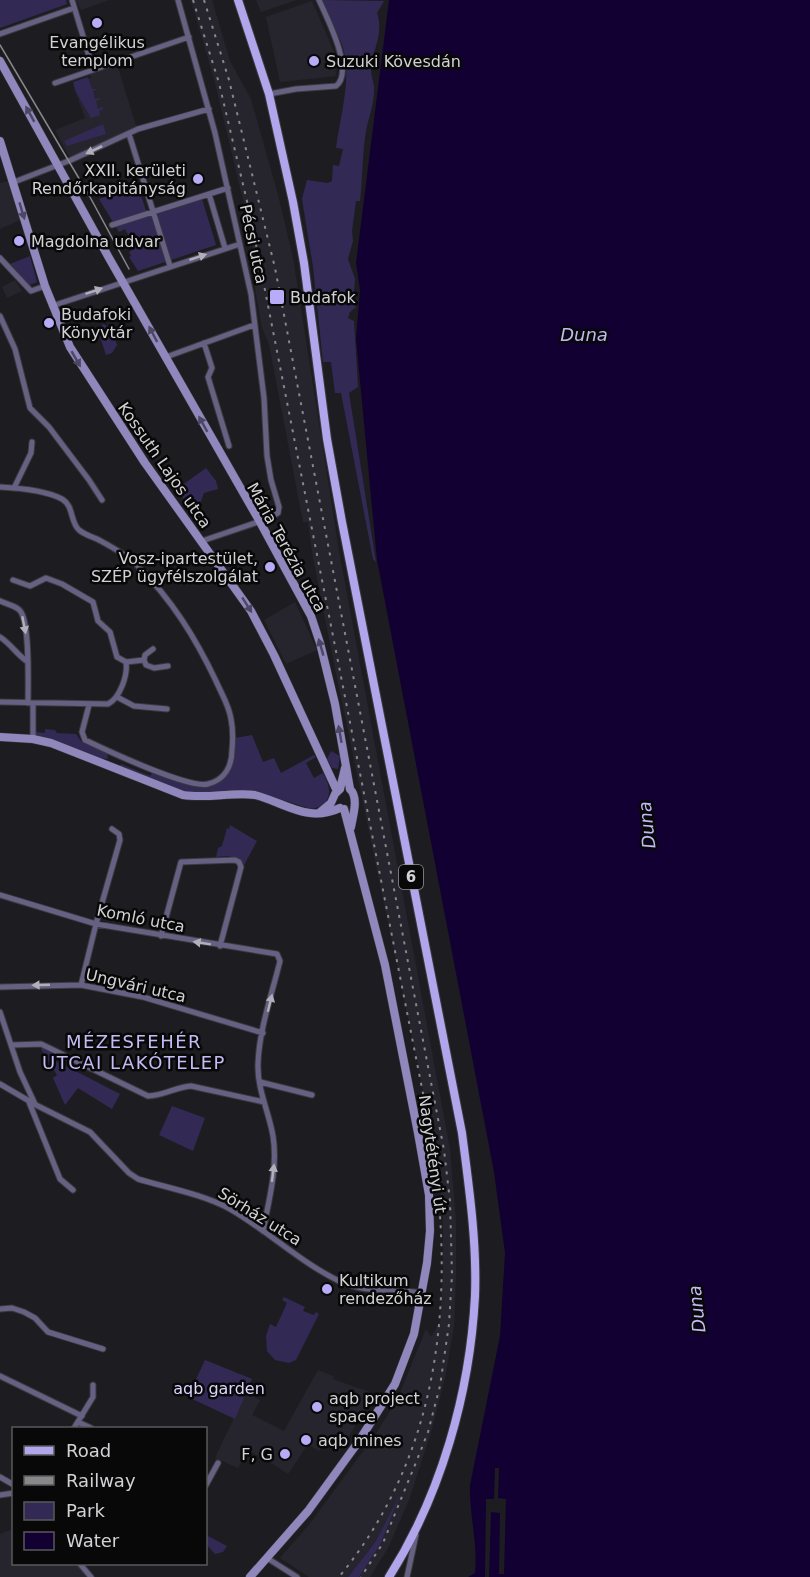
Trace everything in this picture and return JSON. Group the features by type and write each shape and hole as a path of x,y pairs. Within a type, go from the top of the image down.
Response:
{"main road":[{"name":"6","path":"238,0 269,94 291,192 304,263 327,439 340,512 462,1133 471,1202 475,1296 470,1345 460,1399 452,1433 417,1529 389,1577"},
{"name":"Mária Terézia utca","path":"0,61 303,601 316,629 335,704 350,789 355,797 353,805"},
{"name":"Kossuth Lajos utca","path":"0,141 45,286 63,333 81,367 145,463 237,589 260,627 337,793 342,809"},
{"path":"0,737 33,739 59,745 183,795 245,794 263,797 304,813 318,814 353,805"},
{"name":"Mária Terézia utca","path":"337,793 346,763"},
{"path":"318,814 337,793 350,789"},
{"name":"Nagytétényi út","path":"351,831 353,805"},
{"name":"Nagytétényi út","path":"250,1577 308,1511 382,1407 395,1384 407,1354 423,1293 429,1231 427,1185 392,1000 351,831 342,809"}],"street":[{"path":"72,0 93,69"},
{"name":"Pécsi utca","path":"178,0 209,109 251,294 264,398 267,456 279,507 275,516 260,522"},
{"path":"269,94 336,86 342,79 339,49 320,0"},
{"path":"0,34 74,8"},
{"path":"55,83 189,37"},
{"path":"14,182 138,129 209,109"},
{"path":"129,134 171,266"},
{"path":"112,225 228,188"},
{"path":"209,194 225,248"},
{"path":"52,306 240,244"},
{"path":"0,258 31,291 45,286"},
{"path":"0,316 15,349 30,408 49,427 102,500"},
{"path":"166,357 254,325"},
{"path":"204,343 212,368 208,377 229,446"},
{"path":"14,488 31,453 32,442"},
{"path":"0,487 43,493 62,499 68,504 79,530 121,552 136,564 186,623 228,707 231,720 231,764 221,778 207,785 200,785 117,754 85,740 82,736 89,705"},
{"path":"202,541 260,522"},
{"path":"13,580 30,586 46,578 62,584 93,602 98,621 110,632 117,657 126,662 144,660"},
{"path":"0,601 19,609 22,613 26,634 33,739"},
{"path":"0,637 28,662"},
{"path":"153,649 145,655 146,665 154,668 168,666"},
{"path":"0,702 108,704 117,698 127,669 126,662"},
{"path":"117,698 134,706 167,709"},
{"path":"112,767 117,754"},
{"path":"81,985 120,840 119,834 111,829"},
{"path":"160,936 181,862 235,860 241,867 220,945"},
{"name":"Komló utca","path":"0,895 96,924 277,954 280,961 263,1033"},
{"name":"Ungvári utca","path":"0,987 81,985 143,997 263,1033"},
{"path":"0,1012 20,1072 36,1105"},
{"path":"263,1033 258,1060 260,1082 275,1151 263,1231"},
{"path":"12,1045 47,1046 148,1096 162,1095 190,1086 264,1102"},
{"path":"260,1082 312,1095"},
{"name":"Sörház utca","path":"0,1084 90,1132 129,1173 138,1179 211,1200 263,1231 317,1269 342,1282 380,1291 423,1293"},
{"path":"29,1101 60,1179 73,1190"},
{"path":"0,1309 12,1308 24,1312 35,1318 48,1332 103,1349"},
{"path":"0,1376 80,1419 90,1427"},
{"path":"75,1427 93,1397 93,1385"},
{"path":"207,1483 218,1463"},
{"path":"407,1577 417,1529"},
{"path":"267,1558 297,1577"}],"shaded area":[{"path":"76,0 109,0 81,10"},
{"path":"191,0 212,0 230,61 251,99 293,258 339,551 450,1149 456,1221 456,1276 454,1326 445,1378 431,1432 409,1500 388,1548 370,1577 359,1577 381,1543 397,1502 376,1541 348,1577 309,1577 280,1558 308,1526 375,1435 397,1400 426,1329 431,1337 440,1322 443,1219 436,1152 332,654 308,522 303,522 269,344 262,328 252,271 257,270 245,208 214,79"},
{"path":"256,0 297,0 261,12"},
{"name":"Suzuki Kövesdán","path":"312,1 334,52 336,76 280,82 266,17"},
{"path":"116,61 136,126 129,134 71,160 55,130 85,118 73,85 91,78 89,71"},
{"path":"8,181 20,220 0,229 0,183"},
{"path":"15,280 22,291 7,298 2,287"},
{"path":"295,602 317,650 286,664 264,620"},
{"path":"205,1360 252,1379 246,1393 260,1400 252,1415 284,1431 318,1370 333,1376 333,1379 375,1394 339,1452 325,1442 319,1451 308,1444 288,1474 248,1451 238,1468 215,1458 234,1418 188,1397"},
{"path":"12,1529 12,1565 84,1565 93,1577 0,1577 0,1534"}],"green space":[{"path":"0,0 66,0 67,4 0,28"},
{"path":"322,0 384,1 377,13 379,34 371,71 374,87 373,99 365,135 360,201 356,201 353,241 348,259 355,279 356,307 350,312 348,318 354,321 358,387 349,393 376,562 373,559 341,393 335,393 331,362 323,362 313,267 302,199 307,180 328,183 332,181 333,165 339,166 343,149 336,148 346,85 345,60 341,42"},
{"path":"88,77 92,89 97,89 93,91 95,99 100,98 96,101 98,109 103,107 99,111 100,115 91,118 73,82"},
{"path":"103,124 106,134 67,146 64,141"},
{"path":"138,186 148,217 202,199 216,245 138,271 129,257 131,256 129,252 135,248 125,229 119,232 99,199"},
{"path":"30,256 37,282 29,285 10,264"},
{"path":"103,324 112,329 117,345 112,353 106,355 98,331"},
{"path":"206,468 216,481 218,489 204,493 200,504 189,507 177,489"},
{"path":"45,729 55,730 57,733 76,734 81,741 107,753 108,759 52,740 35,737 36,732 45,733"},
{"path":"252,735 263,762 274,758 281,773 314,755 316,757 306,763 314,778 323,773 329,790 327,800 311,809 255,791 228,790 188,794 119,767 121,764 150,776 152,773 198,787 210,786 219,782 227,773 235,738"},
{"path":"331,751 340,756 338,769 332,768 327,759"},
{"path":"230,825 257,841 242,869 242,861 229,856 216,857"},
{"path":"41,1049 57,1055 54,1060 120,1094 112,1109 78,1088 65,1105 53,1078 57,1075"},
{"path":"172,1106 205,1118 193,1151 159,1135"},
{"path":"284,1297 305,1307 303,1311 314,1315 316,1312 319,1314 296,1360 289,1363 275,1360 267,1351 266,1336 270,1324 276,1327 287,1303 282,1300"},
{"name":"aqb garden","path":"205,1360 252,1379 235,1419 188,1397"},
{"path":"400,1495 381,1543 359,1577 348,1577 376,1541"},
{"path":"207,1536 227,1546 223,1552 215,1554 207,1545"}],"water":[{"name":"Duna","path":"389,0 810,0 810,1577 468,1577 475,1573 476,1562 470,1485 500,1336 505,1253 494,1172 377,560 356,339 360,290 356,263"}],"pier":[{"path":"495,1468 499,1468 498,1498 506,1499 504,1574 499,1574 500,1513 491,1512 489,1577 485,1577 486,1499 494,1499"}],"tram line":[{"path":"0,45 90,197 129,269"}],"railway":[{"path":"193,0 219,83 250,214 429,1124 437,1184 441,1244 441,1303 434,1362 422,1419 402,1474 375,1527 339,1577"},
{"path":"204,0 229,80 275,268 444,1150 450,1201 452,1275 449,1324 440,1386 428,1432 383,1543 361,1577"}],"place":[{"name":"Evangélikus templom","path":"97,23"},
{"name":"Suzuki Kövesdán","path":"314,61"},
{"name":"XXII. kerületi Rendőrkapitányság","path":"198,179"},
{"name":"Magdolna udvar","path":"19,241"},
{"name":"Budafok","path":"277,297"},
{"name":"Budafoki Könyvtár","path":"49,323"},
{"name":"Vosz-ipartestület, SZÉP ügyfélszolgálat","path":"270,567"},
{"name":"Kultikum rendezőház","path":"327,1289"},
{"name":"aqb project space","path":"317,1407"},
{"name":"aqb mines","path":"306,1440"},
{"name":"F, G","path":"285,1454"}],"district":[{"name":"MÉZESFEHÉR UTCAI LAKÓTELEP","path":"134,1052"}]}
